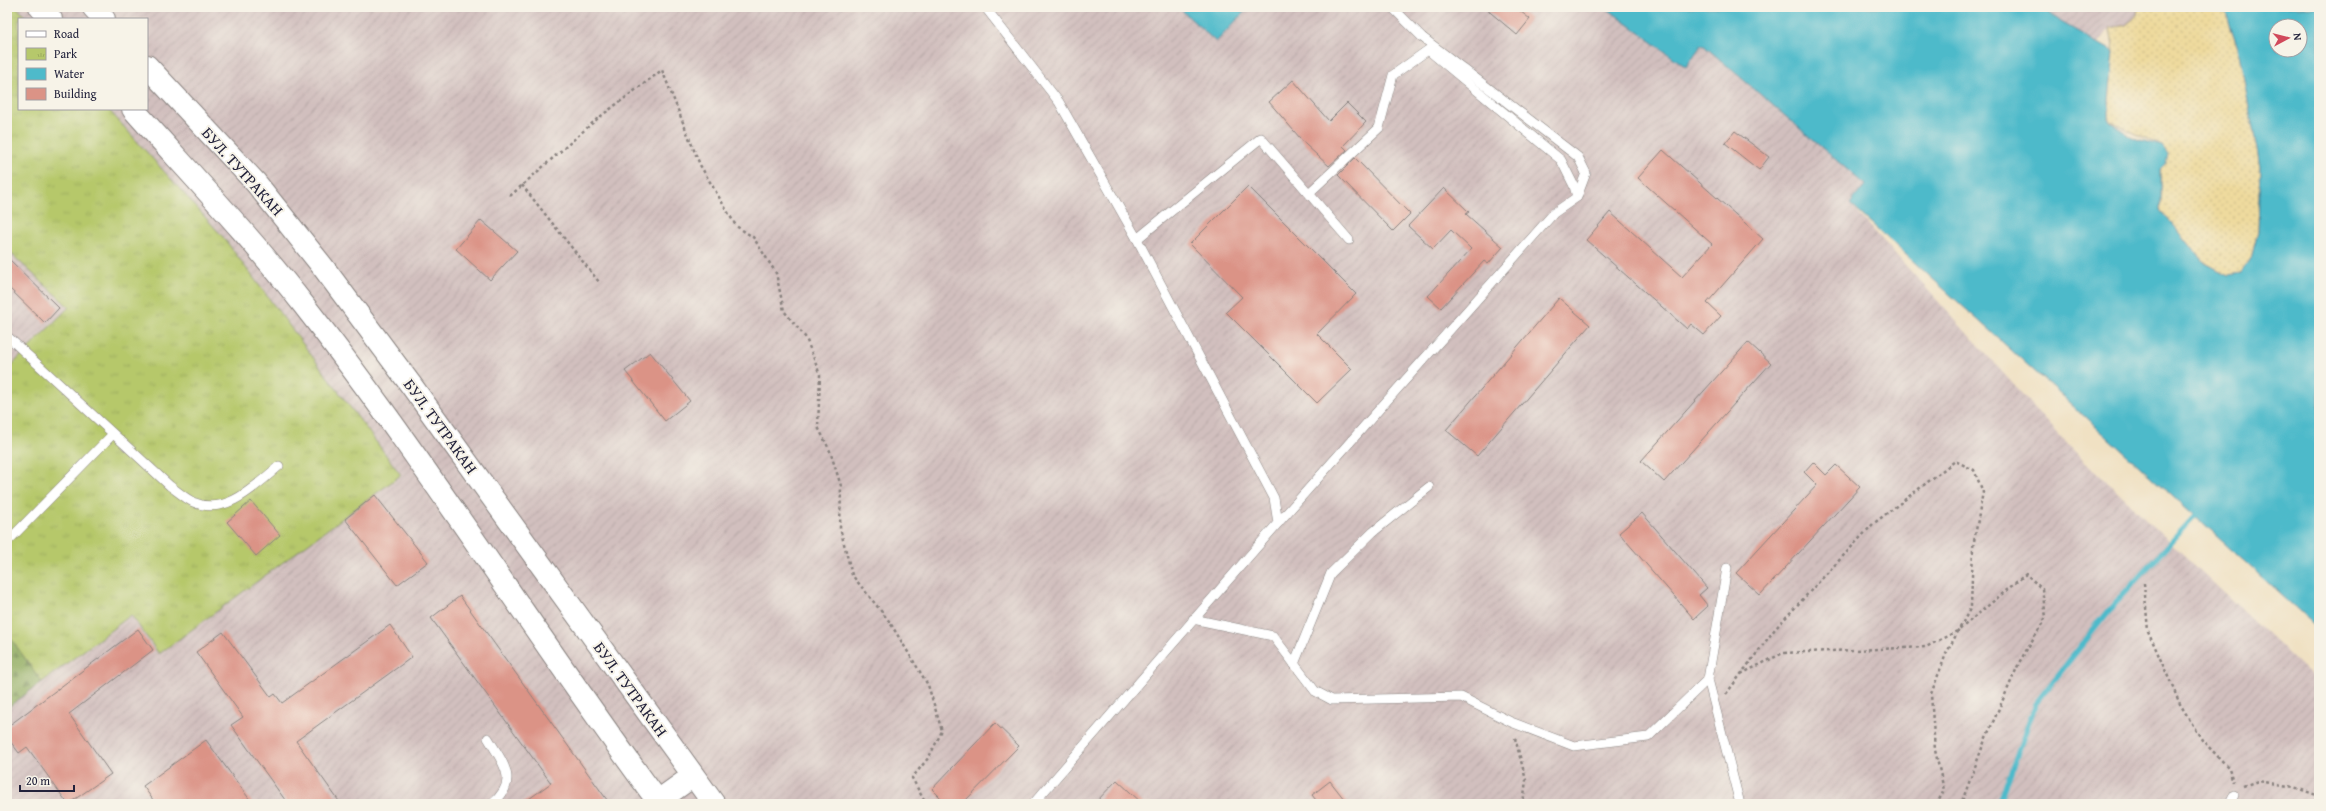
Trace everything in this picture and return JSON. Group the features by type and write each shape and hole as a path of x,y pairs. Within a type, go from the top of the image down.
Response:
{"main road":[{"path":"40,7 50,18"},
{"path":"93,7 103,18"},
{"name":"БУЛ. ТУТРАКАН","path":"148,67 256,183 323,266 416,391 712,803"},
{"path":"133,110 224,210 303,304 381,409 659,802 693,776"}],"lane":[{"path":"985,7 1059,102 1137,239 1274,498 1278,523"},
{"path":"1032,804 1193,619 1554,213 1577,197 1586,173 1578,157 1422,37 1392,7"},
{"path":"1309,193 1379,128 1393,76 1428,50 1561,160 1574,186 1577,197"},
{"path":"1137,239 1261,138 1349,240"},
{"path":"7,336 170,486 193,502 208,506 229,502 248,491 279,466"},
{"path":"7,542 113,434"},
{"path":"1294,664 1331,573 1373,532 1429,487"},
{"path":"1727,568 1708,679 1740,804"},
{"path":"1193,619 1273,636 1315,691 1332,700 1461,697 1511,722 1574,746 1648,737 1708,679"},
{"path":"488,738 504,764 508,779 503,795 492,804"},
{"path":"2230,804 2234,795"}],"path":[{"path":"510,196 597,119 662,70 700,165 736,226 753,237 776,273 784,311 806,338 820,375 818,427 830,451 841,486 840,528 852,575 889,621 928,685 942,732 929,756 912,778 926,804"},
{"path":"522,185 599,282"},
{"path":"1715,709 1775,629 1873,524 1955,461 1974,470 1983,492 1973,547 1971,607 1946,654 1931,694 1935,750 1944,790 1937,804"},
{"path":"1741,674 1783,653 1926,647 1959,630 2026,574 2042,589 2046,617 2020,661 1986,740 1961,804"},
{"path":"2144,583 2148,631 2180,704 2202,740 2229,768 2234,784 2234,795"},
{"path":"1511,722 1526,780 1523,804"},
{"path":"2234,795 2242,786 2258,781 2294,787 2319,796"}],"shaded area":[{"path":"7,7 1605,7 1686,67 1702,44 1865,185 1850,204 2071,448 2319,683 2319,804 7,804"},
{"path":"2042,7 2139,7 2138,15 2126,25 2110,28 2099,43 2061,22"}],"green space":[{"path":"7,7 17,7 26,18 18,18 18,110 109,110 223,237 401,475 159,654 131,615 42,682 7,633 7,370 69,307 7,250"},
{"path":"7,633 42,682 7,708"}],"sand":[{"path":"2139,7 2224,7 2238,48 2260,166 2258,232 2252,255 2241,273 2228,275 2205,263 2161,210 2161,169 2166,164 2162,146 2109,121 2109,99 2114,52 2110,28 2126,25 2138,15"}],"water":[{"path":"1178,7 1249,7 1216,42"},
{"path":"1605,7 2042,7 2061,22 2114,52 2109,99 2109,121 2133,138 2162,146 2168,154 2166,164 2161,169 2161,210 2205,263 2228,275 2241,273 2252,255 2258,232 2260,166 2238,48 2224,7 2319,7 2319,629 1850,204 1865,185 1702,44 1686,67"}],"building":[{"path":"1484,7 1515,7 1530,19 1517,35"},
{"path":"1293,80 1329,121 1347,103 1366,122 1343,146 1347,150 1329,166 1306,145 1269,102"},
{"path":"1735,131 1769,157 1759,170 1725,143"},
{"path":"1663,150 1763,239 1707,303 1721,316 1704,335 1691,324 1687,329 1586,240 1610,212 1682,277 1712,244 1638,178"},
{"path":"1355,158 1410,214 1393,231 1338,175"},
{"path":"1248,186 1356,294 1317,334 1352,369 1317,403 1226,312 1242,297 1190,244"},
{"path":"1444,188 1469,212 1466,214 1503,247 1488,264 1484,261 1441,308 1428,296 1471,249 1451,230 1433,249 1408,226"},
{"path":"481,220 517,251 490,280 456,249"},
{"path":"7,257 59,308 45,323 7,286"},
{"path":"1559,298 1590,325 1477,456 1446,430"},
{"path":"1748,342 1771,363 1664,482 1641,461"},
{"path":"650,352 690,401 665,421 625,371"},
{"path":"1813,462 1826,475 1836,465 1860,487 1760,595 1736,573 1817,485 1804,472"},
{"path":"375,495 428,562 397,585 345,519"},
{"path":"251,501 280,535 256,556 227,522"},
{"path":"1642,513 1707,588 1699,595 1708,606 1694,619 1619,533"},
{"path":"460,596 610,804 522,804 551,783 431,618"},
{"path":"390,625 412,657 296,741 341,804 288,804 231,725 243,717 196,652 223,632 271,697 275,694 282,703"},
{"path":"138,629 153,650 69,714 111,774 68,804 27,747 19,753 7,737 7,727"},
{"path":"995,723 1019,746 962,804 947,804 932,789"},
{"path":"206,740 253,804 156,804 143,786"},
{"path":"1117,780 1143,804 1094,804"},
{"path":"1330,781 1348,804 1319,804 1312,795"}],"waterway":[{"path":"1999,804 2036,703 2115,603 2195,516"}]}
